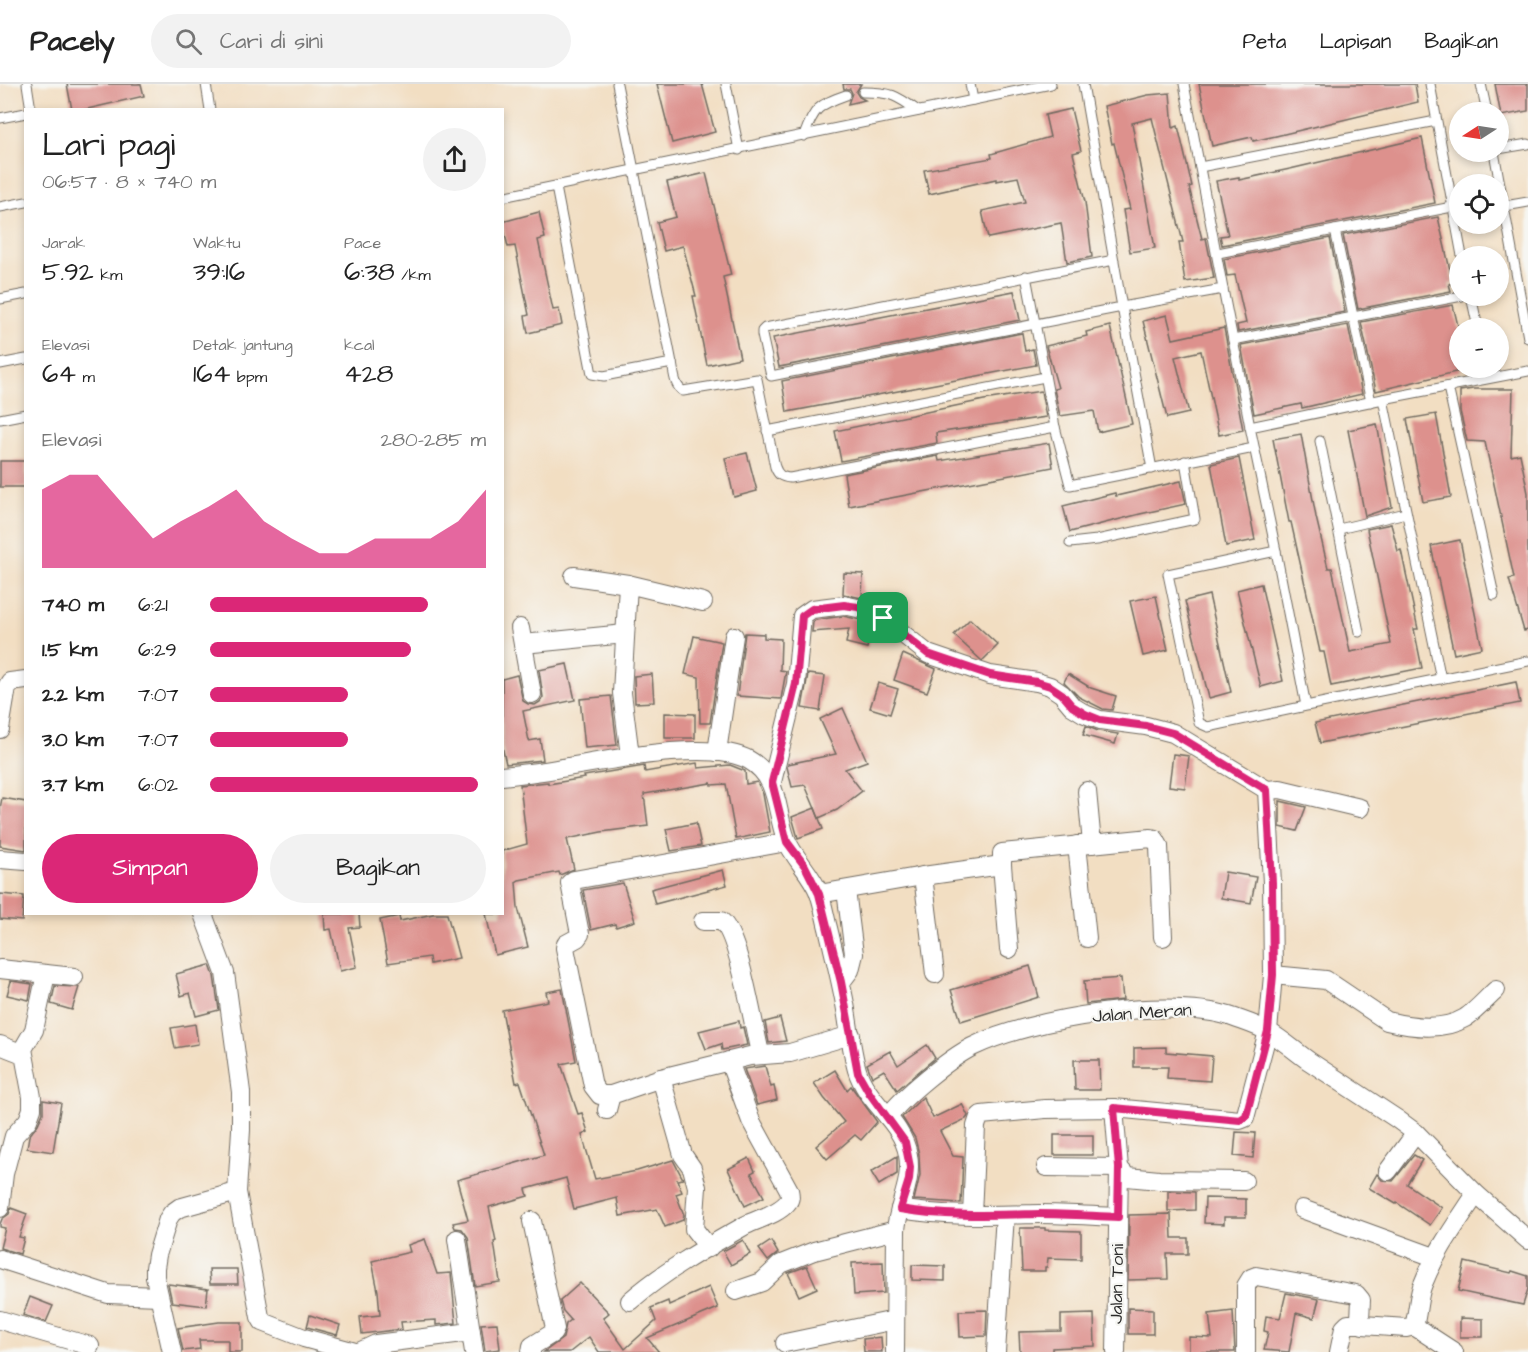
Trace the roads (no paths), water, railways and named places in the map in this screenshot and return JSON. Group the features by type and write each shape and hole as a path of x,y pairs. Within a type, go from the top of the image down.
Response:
{"street":[{"path":"574,576 628,584 703,602"},
{"path":"628,584 622,693 630,756"},
{"path":"895,1352 896,1230 909,1180 909,1160 905,1142 862,1083 855,1060 841,982 819,894 805,866 787,842 772,782 796,684 802,616 812,609 844,605 858,607 883,618 928,654 990,675 1050,686 1062,694 1072,706 1100,720 1146,726 1173,733 1267,790 1280,789 1360,808"},
{"path":"532,694 521,636 625,634"},
{"path":"717,752 734,636"},
{"path":"0,729 6,687 10,682 24,680"},
{"path":"504,776 630,756 717,752 736,754 751,761 772,782"},
{"path":"972,1215 976,1126 979,1117 986,1114 1045,1109 1114,1108 1243,1119 1246,1116 1268,1031 1273,975 1272,883 1267,790"},
{"path":"1087,791 1085,844 1087,938"},
{"path":"1009,949 1002,853 1150,838 1158,842 1163,937"},
{"path":"787,842 571,881 569,886 578,936 568,942 565,948 592,1080 596,1092 609,1102 661,1078 760,1053 790,1053 851,1035"},
{"path":"0,859 24,861"},
{"path":"819,894 923,876 1002,866"},
{"path":"923,876 935,975"},
{"path":"841,982 850,970 854,954 846,890"},
{"path":"203,915 225,973 242,1121 237,1192 260,1317 263,1322 304,1338 357,1352 376,1344 471,1332"},
{"path":"703,921 721,921 729,930 738,956 760,1053"},
{"path":"0,969 74,978"},
{"path":"0,1208 7,1131 28,1120 32,1109 23,1049 34,1030 46,974"},
{"path":"1273,975 1326,980 1387,1021 1399,1024 1432,1026 1456,1023 1496,990"},
{"name":"Jalan Meran","path":"888,1117 897,1105 950,1061 971,1048 1016,1031 1103,1014 1179,1007 1206,1010 1233,1017 1268,1031 1416,1133 1476,1194 1528,1240"},
{"path":"0,1045 23,1054"},
{"path":"630,1301 656,1281 762,1217 780,1209 788,1202 789,1190 752,1121 729,1061"},
{"path":"661,1078 683,1155 692,1168 697,1187 694,1229 709,1248"},
{"name":"Jalan Toni","path":"1114,1108 1119,1168 1116,1352"},
{"path":"1388,1171 1416,1133"},
{"path":"1046,1167 1119,1168 1127,1177 1137,1178 1244,1181"},
{"path":"172,1352 155,1278 156,1262 168,1220 179,1208 237,1192"},
{"path":"1414,1326 1422,1286 1434,1257 1476,1194"},
{"path":"900,1209 921,1213 972,1215 1040,1214 1118,1217"},
{"path":"1302,1209 1434,1257"},
{"path":"996,1352 1005,1215"},
{"path":"531,1352 532,1346 553,1333 555,1329 532,1221"},
{"path":"736,1291 762,1282 781,1264 804,1255 896,1230"},
{"path":"457,1239 474,1352"},
{"path":"0,1259 108,1294 159,1296"},
{"path":"1246,1352 1246,1286 1251,1278 1256,1276 1356,1294 1362,1300 1361,1324"},
{"path":"0,1320 90,1346"},
{"path":"785,1343 895,1320"},
{"path":"1339,1352 1344,1328 1348,1324 1361,1324 1406,1328 1414,1326 1454,1352"}],"lane":[{"path":"27,84 31,108"},
{"path":"206,84 210,108"},
{"path":"617,84 676,384 683,391 1223,289"},
{"path":"726,84 739,150"},
{"path":"970,84 973,100"},
{"path":"504,197 1051,84"},
{"path":"1083,84 1152,469"},
{"path":"1184,84 1306,706"},
{"path":"1430,84 1449,191"},
{"path":"1481,84 1485,102"},
{"path":"863,92 884,92 895,95 918,111"},
{"path":"804,136 815,109 823,103 846,95"},
{"path":"0,118 24,113"},
{"path":"1200,167 1436,121"},
{"path":"1509,147 1528,144"},
{"path":"556,187 592,374 604,376 672,363"},
{"path":"0,207 24,202"},
{"path":"1509,205 1528,202"},
{"path":"1218,253 1449,208"},
{"path":"1509,227 1523,285 1528,338"},
{"path":"1335,230 1371,402"},
{"path":"771,376 762,335 765,328 1114,260"},
{"path":"1026,276 1055,427 1070,485 1254,448"},
{"path":"0,299 24,294"},
{"path":"1233,340 1449,298"},
{"path":"0,364 24,359"},
{"path":"1250,428 1528,371"},
{"path":"767,431 1045,377"},
{"path":"757,378 778,474 789,478 1055,427"},
{"path":"1448,387 1494,595"},
{"path":"1383,399 1441,679"},
{"path":"0,419 24,414"},
{"path":"1320,441 1359,632"},
{"path":"1070,543 1191,522 1195,519 1185,461"},
{"path":"1339,529 1406,513"},
{"path":"1276,551 1168,574 1196,717 1202,726 1208,727 1528,661"}]}
